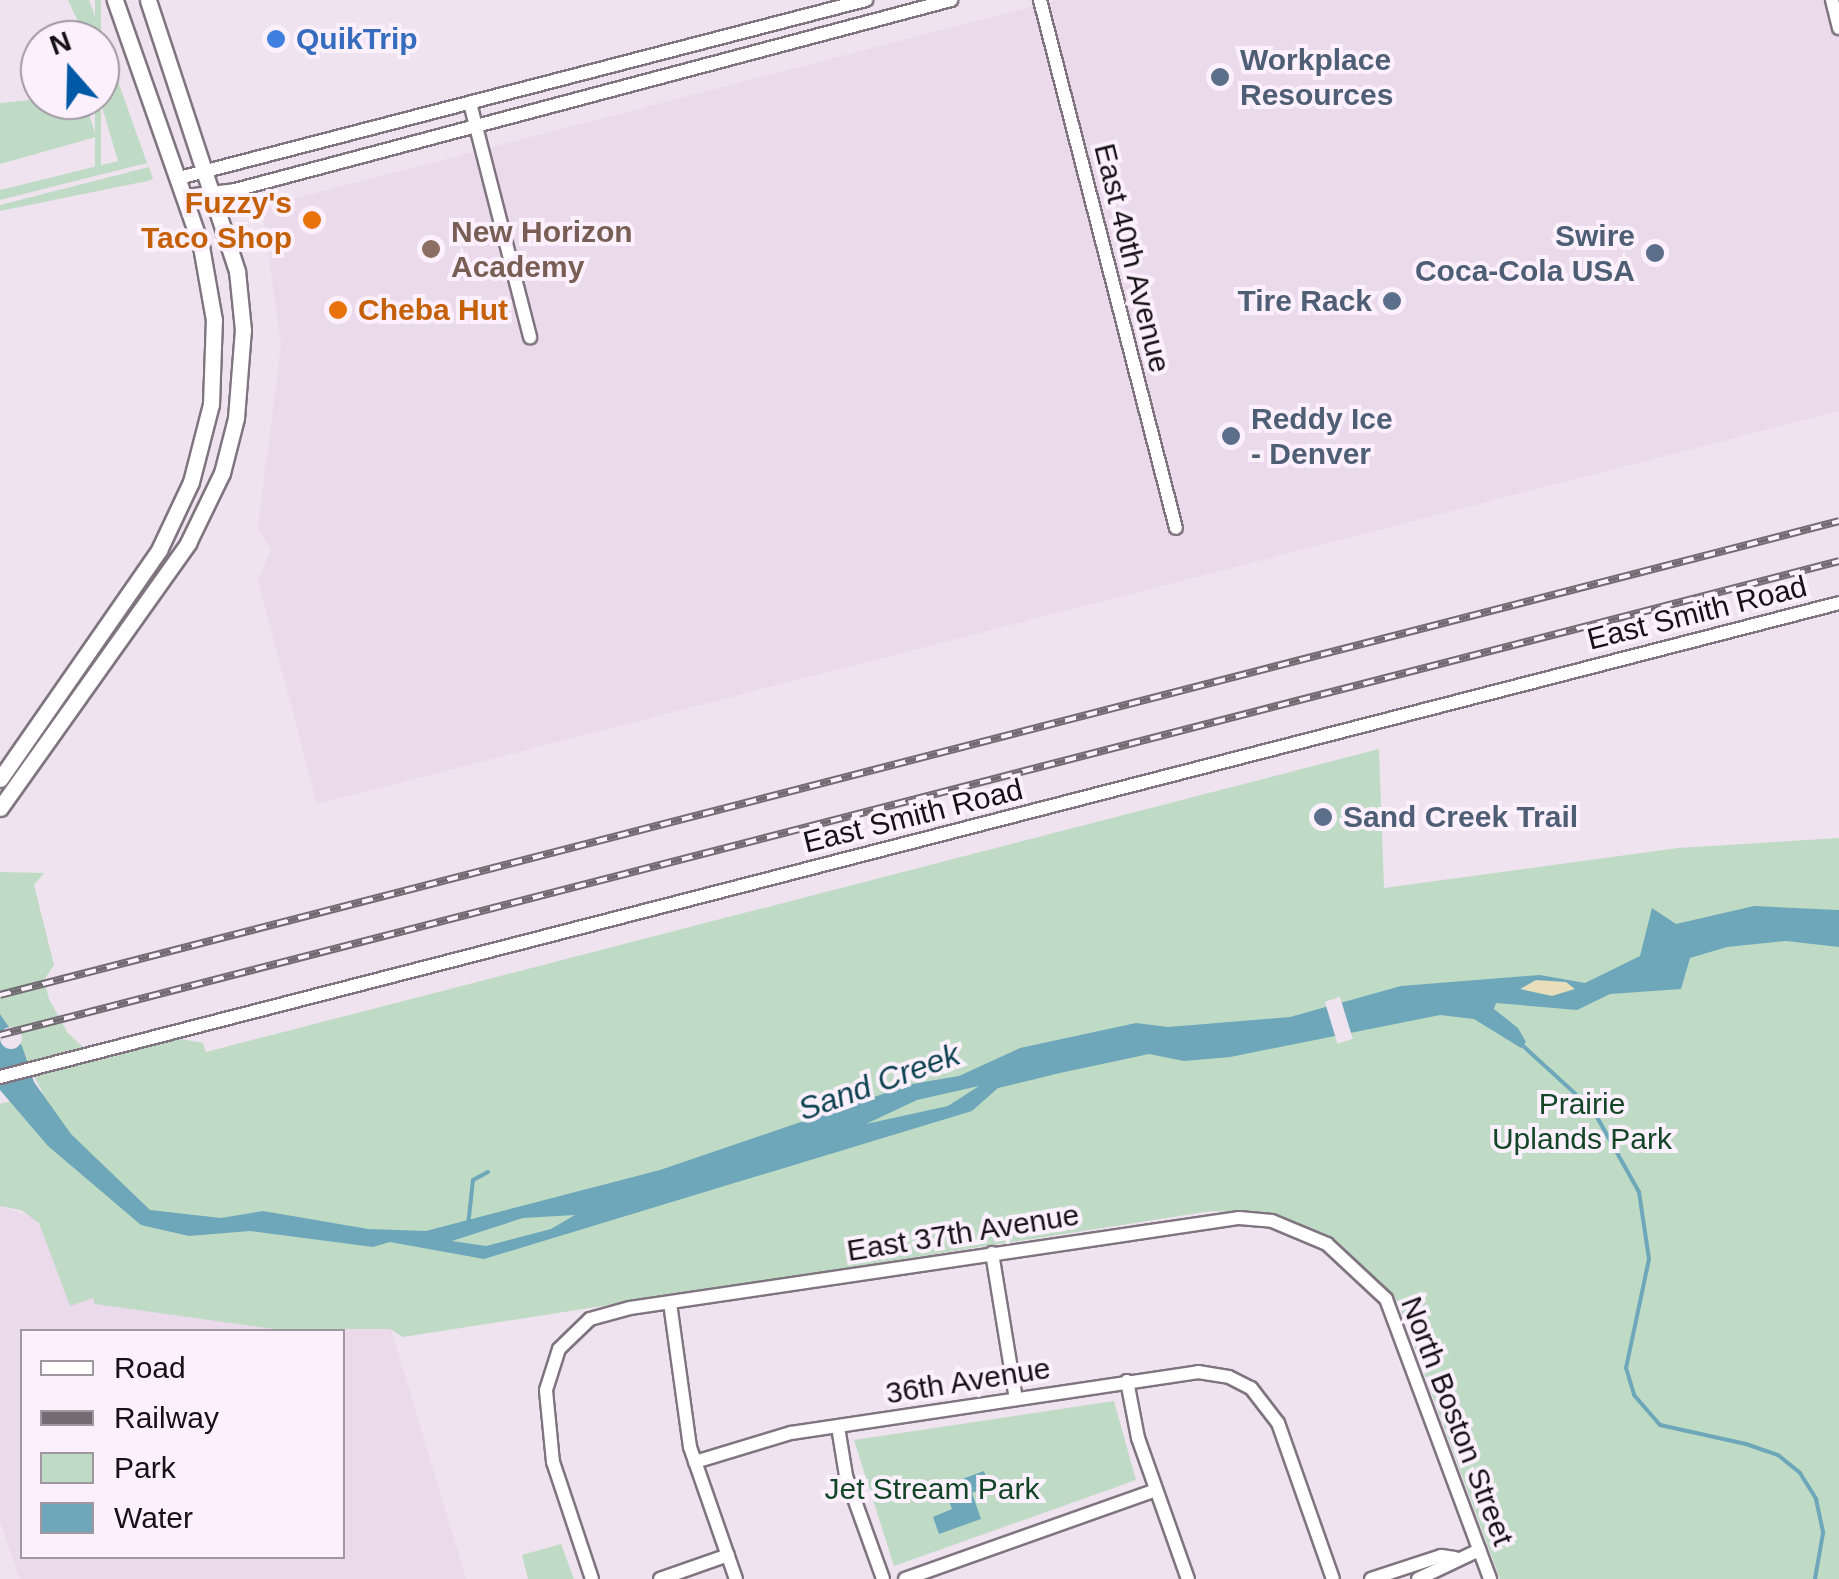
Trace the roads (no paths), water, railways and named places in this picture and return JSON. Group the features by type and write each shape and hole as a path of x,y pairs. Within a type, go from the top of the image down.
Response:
{"main road":[{"path":"0,779 159,550 190,482 210,404 215,346 206,268 186,196 115,0"},
{"path":"0,808 168,576 222,473 240,394 243,330 237,271 209,170 148,0"}],"street":[{"path":"179,178 866,0"},
{"path":"186,196 216,192 951,0"},
{"name":"East 40th Avenue","path":"1040,0 1176,528"},
{"path":"1832,0 1839,28"},
{"path":"801,16 806,38"},
{"path":"470,102 530,337"},
{"name":"East Smith Road","path":"0,1077 1839,603"},
{"name":"East 37th Avenue","path":"592,1579 553,1462 546,1390 559,1349 602,1314 992,1252 1239,1218 1272,1221 1328,1244"},
{"name":"North Boston Street","path":"1328,1244 1370,1278 1400,1327 1490,1579"},
{"path":"992,1252 1016,1398"},
{"path":"670,1303 694,1462 736,1579"},
{"name":"36th Avenue","path":"694,1462 766,1439 838,1426 1198,1372 1251,1388 1278,1423 1333,1579"},
{"path":"1127,1381 1156,1490 1188,1579"},
{"path":"838,1426 846,1476 883,1579"},
{"path":"905,1579 1156,1490"},
{"path":"1418,1579 1454,1558 1479,1550"},
{"path":"660,1579 728,1555"},
{"path":"1371,1579 1441,1556 1454,1558"}],"water":[{"path":"1754,906 1839,910 1839,947 1786,941 1727,947 1690,958 1681,989 1610,994 1577,1010 1496,1003 1494,1009 1518,1028 1526,1042 1521,1048 1474,1019 1440,1015 1230,1057 1184,1061 1149,1054 1060,1073 998,1088 972,1111 484,1259 390,1242 373,1247 250,1231 189,1236 141,1225 48,1146 0,1090 0,1014 22,1046 34,1082 71,1134 150,1210 221,1218 263,1211 368,1229 426,1231 660,1170 912,1084 959,1076 1020,1048 1136,1023 1168,1027 1290,1017 1401,986 1540,975 1585,983 1640,956 1652,908 1676,924","holes":["1536,980 1566,982 1575,989 1552,996 1520,989","979,1086 948,1106 866,1124 917,1100","575,1215 551,1229 486,1246 452,1241 523,1218"]},
{"path":"984,1471 989,1486 972,1493 981,1519 939,1534 933,1517 952,1509 943,1486"}],"waterway":[{"path":"1520,1043 1593,1110 1639,1192 1649,1259 1626,1368 1634,1395 1660,1425 1746,1444 1778,1455 1800,1473 1816,1499 1823,1533 1815,1579"},
{"path":"468,1226 473,1180 488,1172"}],"railway":[{"path":"0,995 1839,521"},
{"path":"0,1035 1839,561"}],"place":[{"name":"QuikTrip","path":"276,39"},
{"name":"Workplace Resources","path":"1220,77"},
{"name":"Fuzzy's Taco Shop","path":"312,220"},
{"name":"New Horizon Academy","path":"431,249"},
{"name":"Swire Coca-Cola USA","path":"1655,253"},
{"name":"Tire Rack","path":"1392,301"},
{"name":"Cheba Hut","path":"338,310"},
{"name":"Reddy Ice - Denver","path":"1231,436"},
{"name":"Sand Creek Trail","path":"1323,817"}],"water label":[{"name":"Sand Creek","path":"879,1082"}],"park label":[{"name":"Prairie Uplands Park","path":"1582,1121"},
{"name":"Jet Stream Park","path":"932,1489"}]}
